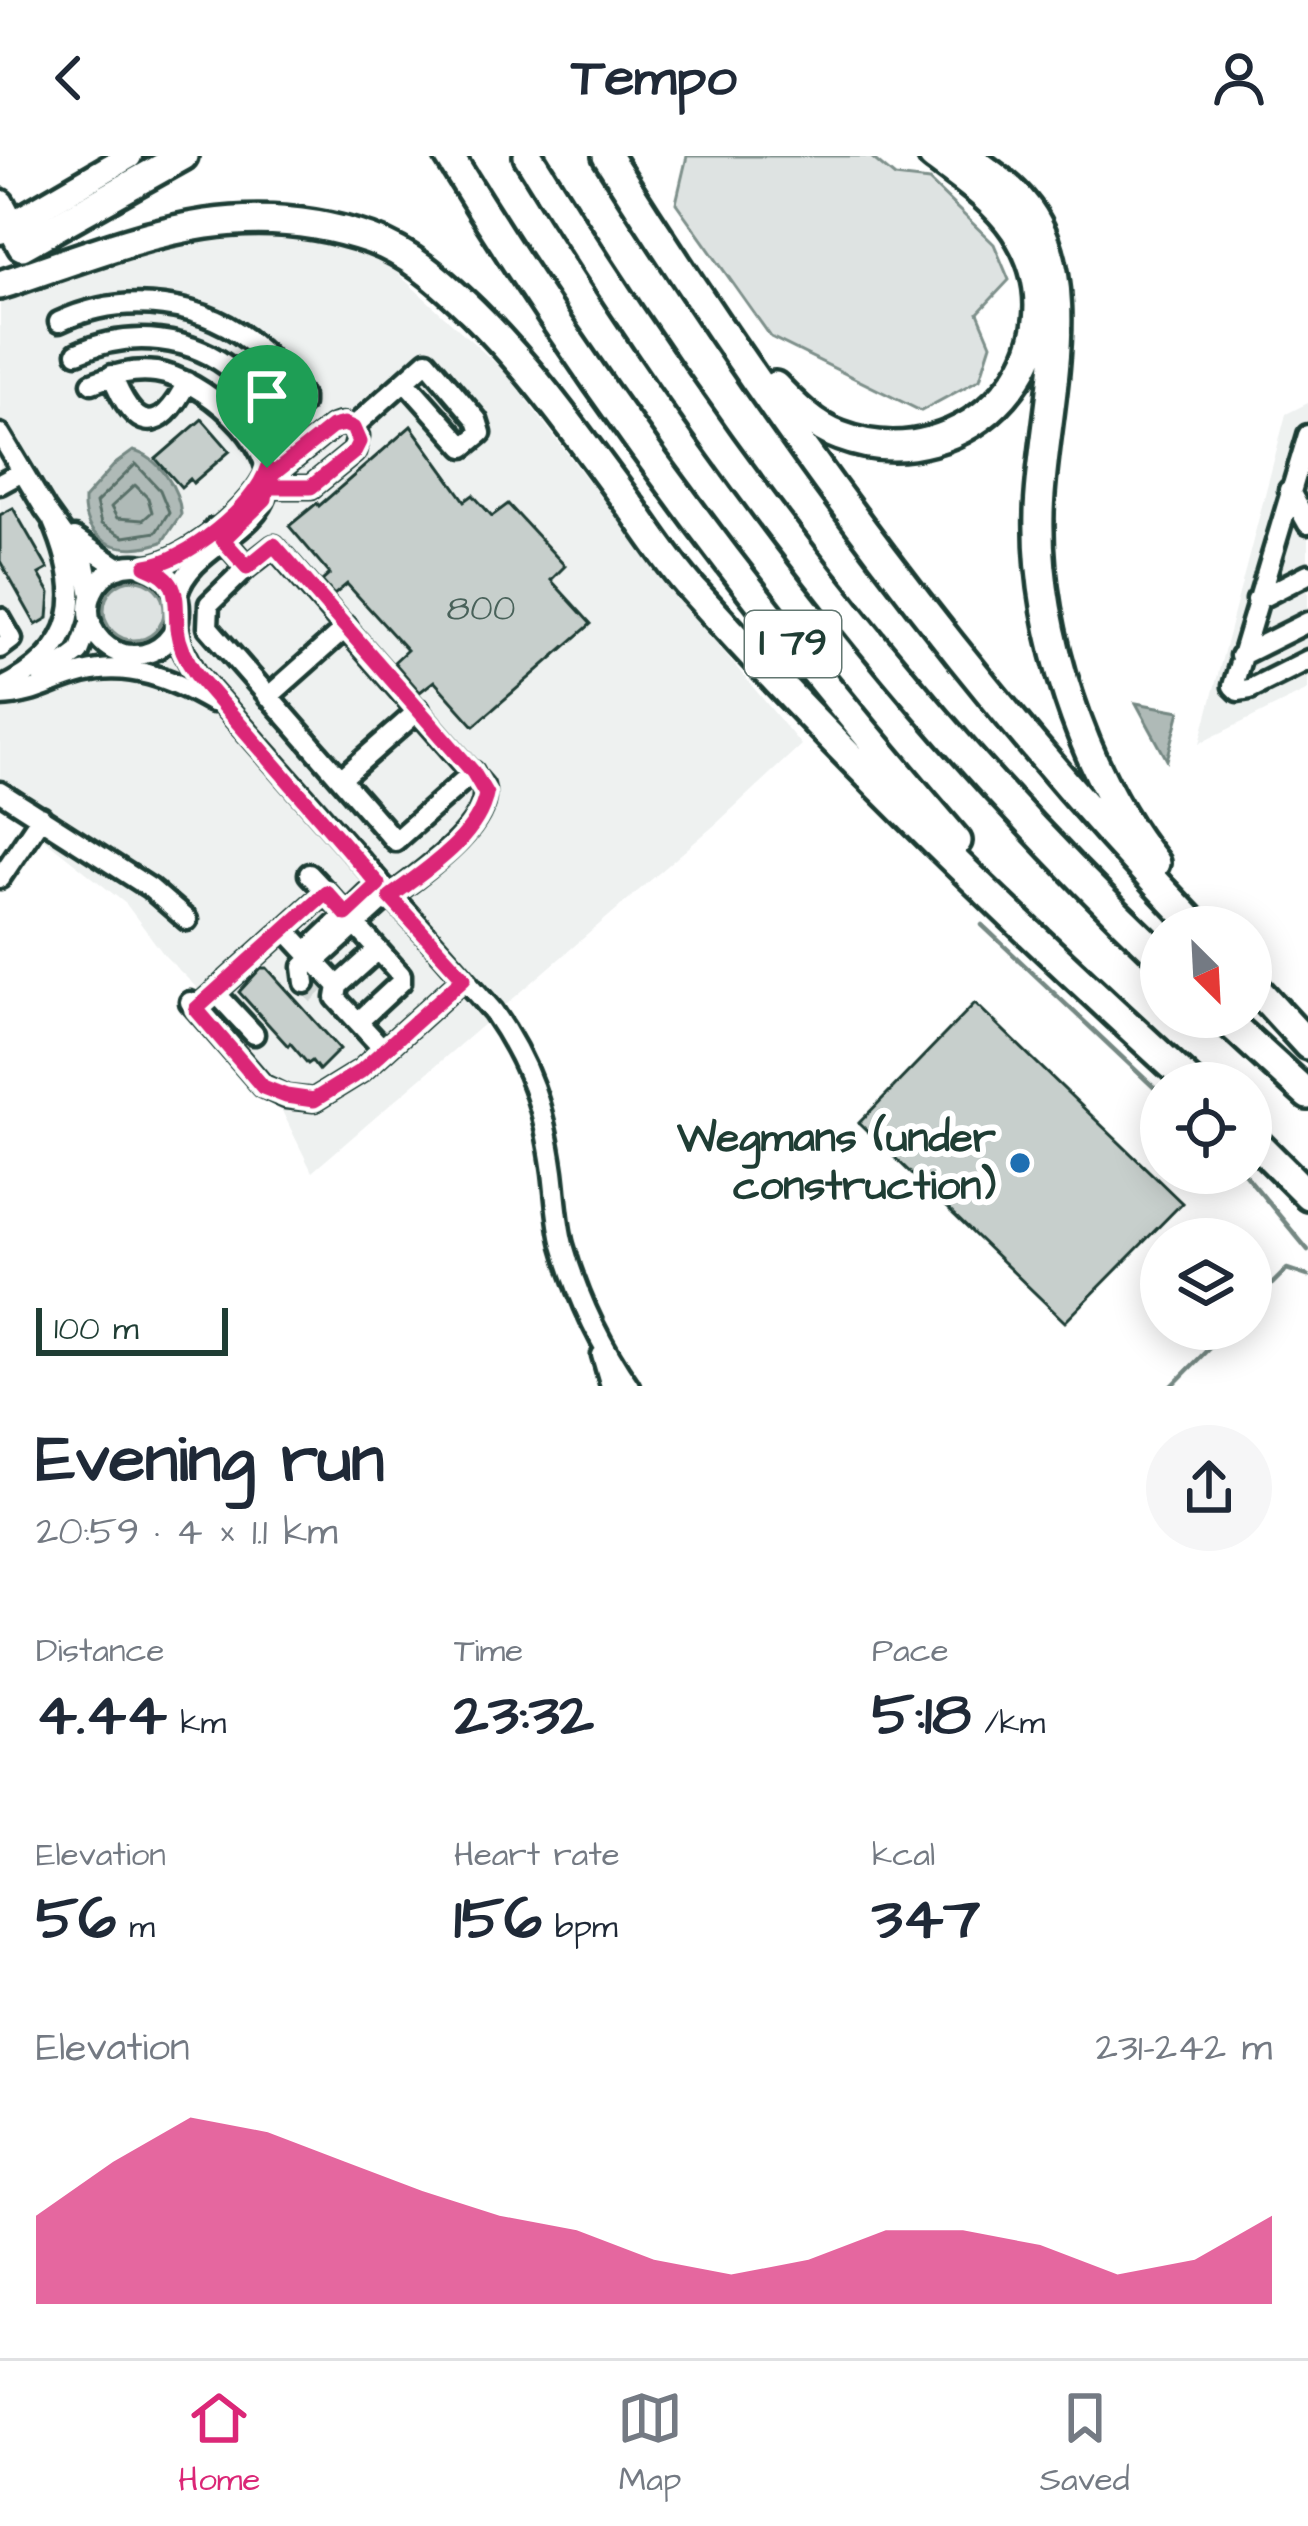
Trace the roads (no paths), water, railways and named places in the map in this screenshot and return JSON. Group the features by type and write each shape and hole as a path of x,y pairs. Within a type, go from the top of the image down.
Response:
{"highway":[{"path":"6,233 183,156"},
{"name":"I 79","path":"449,156 633,435 846,712 982,869 1172,1062"},
{"name":"I 79","path":"528,156 651,349 818,576 1068,866 1140,937"},
{"path":"607,156 773,406 902,580 1131,859 1180,906"},
{"path":"669,254 756,366 794,406 836,435 869,445 927,443 982,417 1002,399 1027,361 1040,316 1034,271 1016,231 992,202 933,156"},
{"path":"967,156 1024,203 1047,245 1058,280 1039,514 1042,580 1061,668 1093,754 1121,811 1187,906"},
{"path":"0,285 188,226 231,218 320,224 375,241 413,260 521,360 689,586 799,704 1048,953 1170,1062"},
{"path":"1272,1006 1308,1045"},
{"path":"1246,1038 1308,1095"},
{"path":"1272,1159 1308,1195"}],"main road":[{"path":"6,233 129,156"}],"street":[{"path":"59,322 96,308 133,304 184,309 221,322 259,348 302,398 302,404 256,444"},
{"path":"77,353 132,338 170,340 199,350 235,372 281,422"},
{"path":"353,428 428,361 477,420 481,433 464,448 405,382"},
{"path":"92,383 112,375 160,373 187,382 214,398 256,444 268,478"},
{"path":"112,375 122,400 135,416 148,420 174,410 187,382"},
{"path":"92,597 99,582 119,568 146,566 187,553 219,535 256,511 268,478 332,427 353,428 359,442 354,452 315,485 304,489 268,478"},
{"path":"0,434 85,565 92,597 91,621 79,652 38,682 0,694"},
{"path":"1308,435 1240,656 1235,689 1242,692 1308,659"},
{"path":"0,484 22,472"},
{"path":"1296,482 1306,516"},
{"path":"52,519 119,568"},
{"path":"0,694 58,647 73,606 71,574 52,519"},
{"path":"219,535 247,567"},
{"path":"219,535 192,566 176,595 180,644 196,674 226,711 504,1026 531,1074 543,1114 562,1242 602,1345 629,1386"},
{"path":"305,983 302,967 311,957 351,919 450,847 478,818 486,794 473,772 274,545 209,604 208,627 395,841 473,772"},
{"path":"146,566 165,577 176,595"},
{"path":"1257,600 1308,574"},
{"path":"0,618 12,640 0,648"},
{"path":"91,621 99,637 115,650"},
{"path":"1240,656 1308,622"},
{"path":"146,653 165,642 176,624"},
{"path":"268,697 347,627"},
{"path":"0,694 25,692 86,659 115,650 169,659 196,674"},
{"path":"0,694 27,695 80,673 134,670 170,680 226,711"},
{"path":"341,779 419,710"},
{"path":"0,792 150,888 187,920"},
{"path":"0,878 41,817"},
{"path":"309,874 401,975 401,982 358,1022"},
{"path":"326,892 215,992 193,1006 263,1087 314,1100 330,1092 464,978"},
{"path":"285,929 311,957 332,995 384,1050"},
{"path":"332,995 378,950"},
{"path":"215,992 254,1034"},
{"path":"602,1345 606,1379"}],"water":[{"path":"133,451 166,475 181,514 162,542 134,548 98,537 85,515 84,499"},
{"path":"1136,703 1180,711 1167,760"}],"waterway":[{"path":"982,925 1140,1074"},
{"path":"1261,1194 1308,1250"},
{"path":"1272,1284 1287,1269 1308,1276"},
{"path":"1172,1386 1207,1350"}],"tunnel":[{"path":"305,983 322,1001"}],"place":[{"name":"Wegmans (under construction)","path":"1020,1163"}]}
